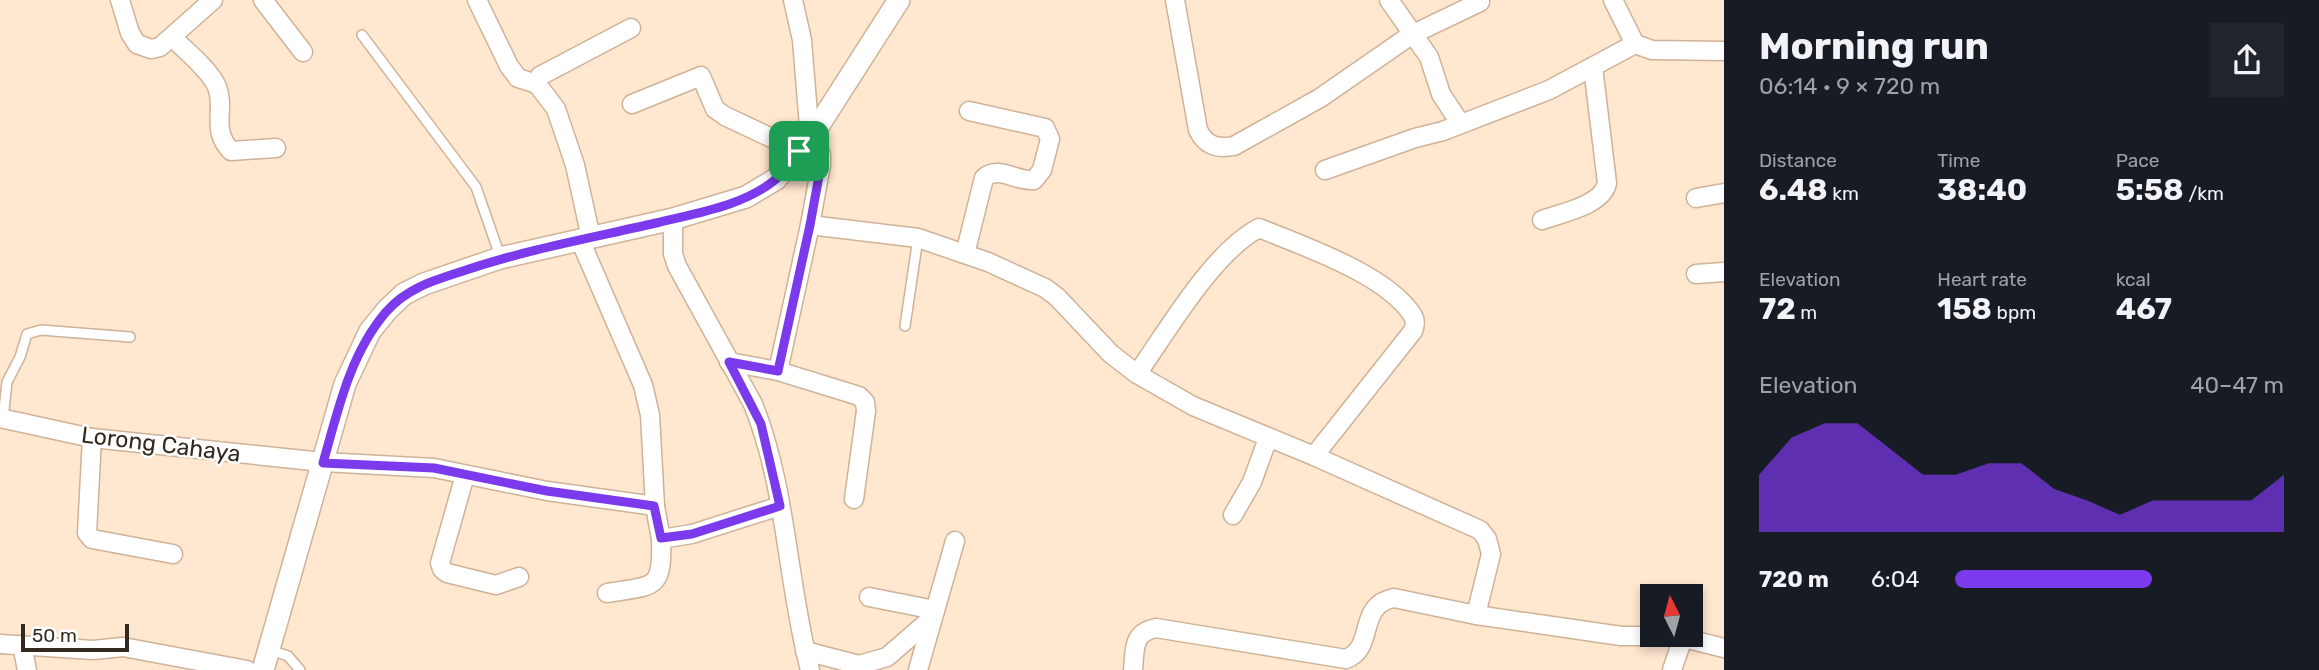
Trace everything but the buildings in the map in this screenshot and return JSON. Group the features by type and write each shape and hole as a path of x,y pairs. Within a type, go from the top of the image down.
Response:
{"street":[{"path":"120,0 130,33 137,44 151,49 160,47 213,0"},
{"path":"263,0 303,52"},
{"path":"477,0 509,66 518,78 537,84 556,109 572,154 585,239 643,385 650,415 654,506 661,538 661,573 646,586 607,593"},
{"path":"793,0 803,40 805,145"},
{"path":"266,660 345,384 370,331 388,309 404,295 424,284 500,258 673,219 746,197 776,179 805,145 899,0"},
{"path":"1175,0 1198,130 1203,139 1212,146 1223,148 1234,146 1320,98 1411,35 1480,2"},
{"path":"1389,0 1429,57 1441,94 1460,122"},
{"path":"1614,0 1635,44 1652,50 1724,51"},
{"path":"537,84 540,76 631,28"},
{"path":"172,37 214,80 219,90 219,126 223,143 231,151 276,148"},
{"path":"1325,170 1415,138 1443,131 1460,122 1549,90 1635,44"},
{"path":"1542,220 1599,200 1606,192 1593,67"},
{"path":"632,104 701,76 715,109 725,116 805,145 817,146 821,155 810,225 778,371"},
{"path":"965,254 984,178 989,173 996,172 1027,181 1034,180 1042,170 1050,139 1045,128 969,111"},
{"path":"1696,198 1724,193"},
{"path":"673,219 673,254 677,266 761,424 780,506 810,670"},
{"path":"810,225 918,238 965,254 1045,288 1057,297 1111,354 1137,373 1207,413 1314,456 1480,530 1487,539 1491,554 1476,615"},
{"path":"1137,373 1216,264 1249,233 1259,228 1346,265 1395,297 1413,316 1415,322 1413,331 1314,456"},
{"path":"1696,274 1724,272"},
{"path":"729,362 778,371 859,396 865,402 854,499"},
{"name":"Lorong Cahaya","path":"1,418 93,438 323,463 414,467 547,491 654,506"},
{"path":"93,438 87,533 92,539 173,554"},
{"path":"1233,514 1252,482 1268,438"},
{"path":"465,475 440,563 442,569 496,585 519,576"},
{"path":"661,538 692,534 780,506"},
{"path":"918,670 955,541"},
{"path":"869,597 933,614"},
{"path":"1133,670 1138,637 1145,630 1156,628 1346,659 1359,650 1376,606 1384,600 1394,598 1476,615 1640,637"},
{"path":"805,651 859,665 887,657 933,614"},
{"path":"1703,643 1724,648"},
{"path":"0,644 93,650 123,647 247,670"},
{"path":"22,645 27,670"},
{"path":"1672,670 1680,648"}],"lane":[{"path":"362,35 476,187 500,258"},
{"path":"905,326 918,238"},
{"path":"1,418 7,382 20,357 27,334 41,331 130,337"},
{"path":"266,660 288,656 300,670"}],"route":[{"path":"810,139 821,155 821,165 778,371 729,362 761,424 780,506 692,534 661,538 654,506 547,491 434,468 323,463 345,384 370,331 404,295 424,284 500,258 673,219 746,197 776,179 799,151 810,139"}]}
